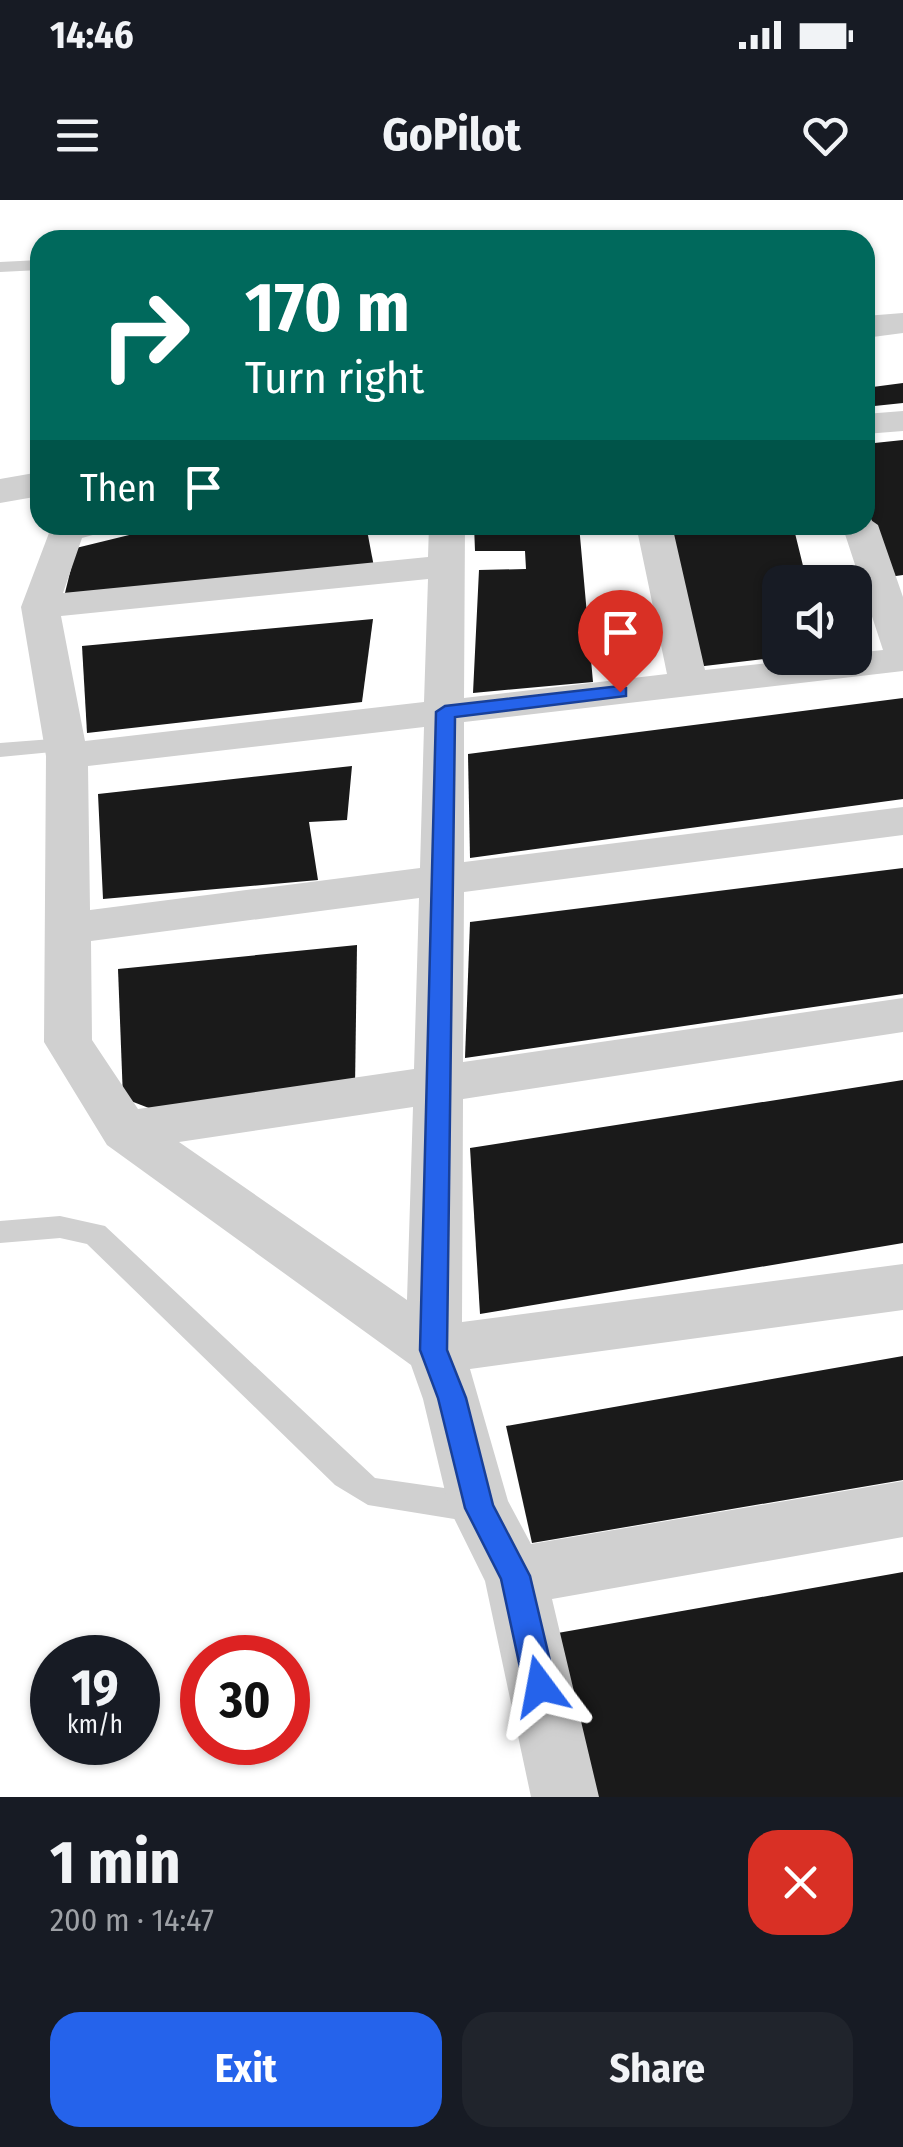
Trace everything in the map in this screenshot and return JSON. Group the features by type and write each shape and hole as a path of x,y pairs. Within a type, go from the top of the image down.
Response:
{"street":[{"path":"875,326 903,323"},
{"path":"875,423 903,420"},
{"path":"0,490 30,486"},
{"path":"65,535 40,608 66,750 68,1042 125,1131 434,1350 903,1287"},
{"path":"656,535 689,684"},
{"path":"66,750 445,712 903,656 863,535"},
{"path":"40,608 447,546 434,1350 452,1398 479,1508 515,1576 565,1797"},
{"path":"68,928 903,822"},
{"path":"125,1131 903,1015"},
{"path":"515,1576 903,1510"}],"lane":[{"path":"0,267 30,265"},
{"path":"0,750 66,750"},
{"path":"0,1232 60,1226 95,1234 368,1491 479,1508"}],"building":[{"path":"903,383 903,403 875,406 875,387"},
{"path":"903,440 903,575 889,577 875,532 875,443"},
{"path":"129,535 368,535 374,567 64,597 76,548"},
{"path":"474,535 580,535 593,682 473,693 479,570 526,569 525,551 475,551"},
{"path":"670,535 795,535 803,565 762,565 762,659 696,667"},
{"path":"373,619 362,702 87,733 82,646"},
{"path":"903,698 903,799 470,858 468,754"},
{"path":"352,766 347,820 309,822 318,880 103,899 98,794"},
{"path":"903,868 903,994 465,1058 470,922"},
{"path":"357,945 355,1087 154,1110 123,1098 118,969"},
{"path":"903,1080 903,1243 480,1314 470,1148"},
{"path":"903,1356 903,1480 532,1543 506,1426"},
{"path":"903,1572 903,1797 597,1797 552,1634"}],"route":[{"path":"540,1686 515,1576 479,1508 452,1398 434,1350 445,712 620,692"}]}
